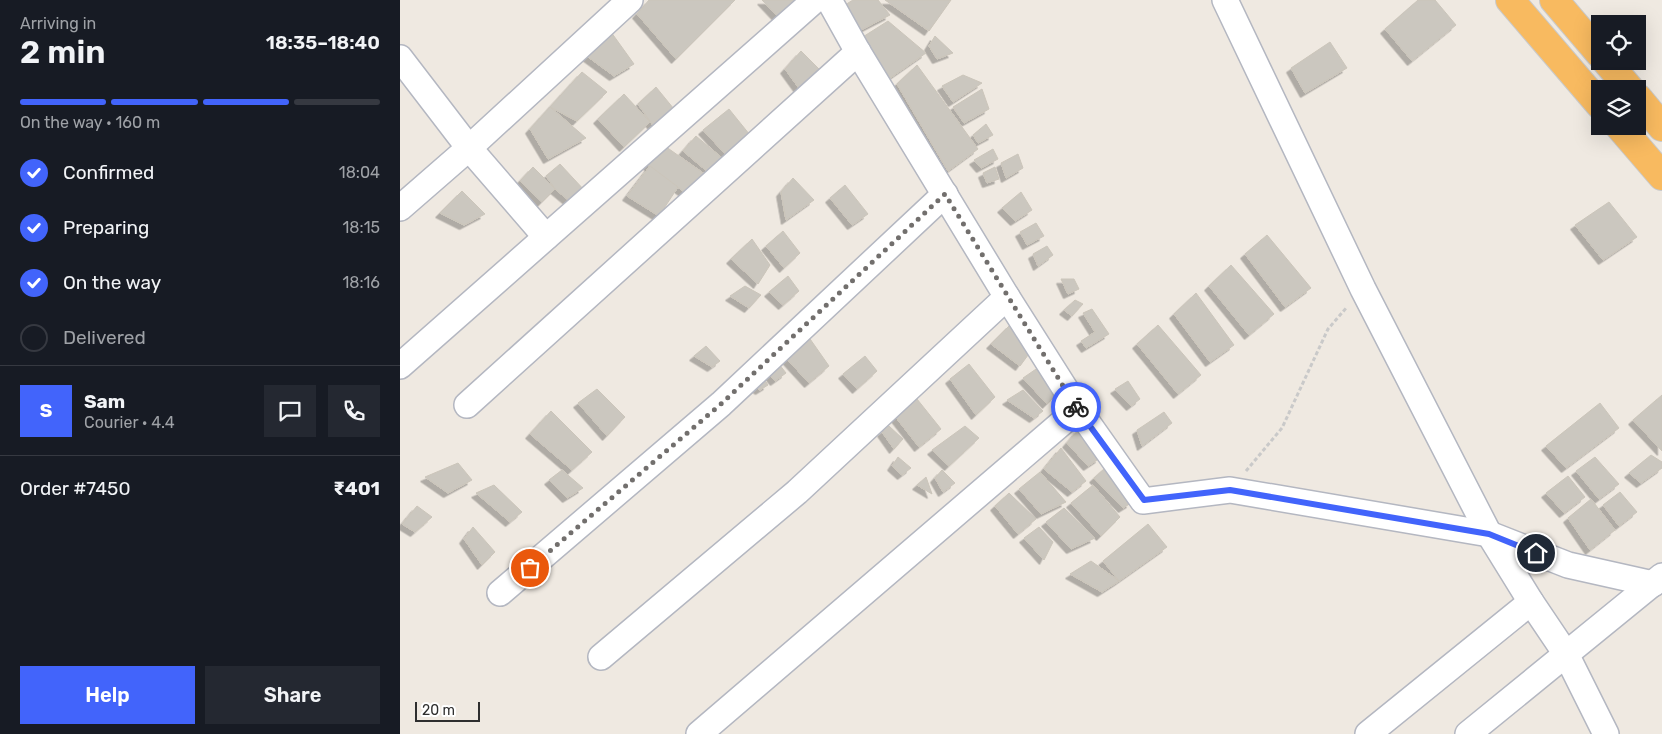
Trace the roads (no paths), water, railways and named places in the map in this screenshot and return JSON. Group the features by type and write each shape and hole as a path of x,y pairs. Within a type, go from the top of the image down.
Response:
{"highway":[{"path":"1510,0 1591,94"},
{"path":"1554,0 1591,43"},
{"path":"1614,70 1622,80"},
{"path":"1646,108 1662,127"},
{"path":"1627,135 1662,176"}],"street":[{"path":"400,208 469,148 630,0"},
{"path":"400,366 815,0"},
{"path":"830,0 858,52 1078,410 1144,500 1230,490 1489,534 1568,566 1657,580"},
{"path":"1225,0 1363,290 1489,534 1566,654 1606,734"},
{"path":"467,406 858,52"},
{"path":"400,58 469,148 546,237"},
{"path":"500,593 721,404 945,194"},
{"path":"601,657 797,492 1007,296"},
{"path":"699,734 1078,410"},
{"path":"1468,734 1657,580"},
{"path":"1368,734 1531,602"}]}
